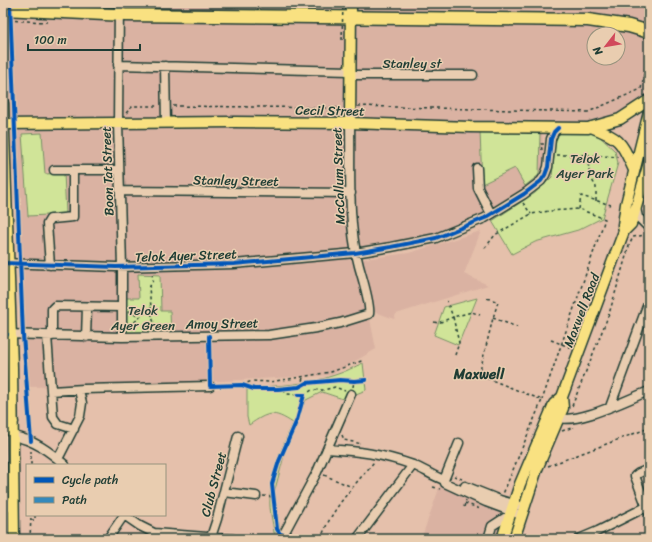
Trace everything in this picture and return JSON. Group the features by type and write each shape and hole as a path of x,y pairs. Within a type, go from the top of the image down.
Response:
{"highway":[{"path":"7,10 119,9 351,18 588,20 629,26 649,32"}],"main road":[{"name":"McCallum Street","path":"350,123 351,3"},
{"name":"Cecil Street","path":"3,124 15,126 120,119 166,122 350,123 470,127 591,127 620,119 649,100"},
{"path":"3,103 6,310 13,422 14,539"},
{"name":"Maxwell Road","path":"626,227 634,170 649,112"},
{"path":"591,127 612,136 622,144 634,170"},
{"name":"Maxwell Road","path":"514,539 537,469 559,419 579,351 626,227 636,205 649,163"},
{"name":"Maxwell Road","path":"502,539 520,484 550,415 562,405"},
{"path":"3,430 13,422"}],"street":[{"name":"Boon Tat Street","path":"119,9 118,65 120,119 119,170 122,267 122,337"},
{"name":"Stanley st","path":"118,65 350,73 473,75"},
{"path":"165,66 167,106 166,122"},
{"name":"McCallum Street","path":"350,123 353,241 356,256"},
{"path":"540,127 545,132 545,175"},
{"path":"545,175 548,167 551,139 554,132 558,128"},
{"path":"477,168 478,188 491,214"},
{"path":"54,170 119,170"},
{"path":"50,266 47,224 52,218 74,217 73,170"},
{"name":"Telok Ayer Street","path":"6,262 20,266 122,267 234,264 356,256 369,251 391,248 436,238 468,225 491,214 519,196 541,181 545,175"},
{"name":"Stanley Street","path":"120,191 159,188 351,193"},
{"path":"636,205 638,217 649,229"},
{"path":"626,227 649,229"},
{"name":"Amoy Street","path":"7,331 23,336 122,337 270,335 316,328 367,315 370,312 356,256"},
{"path":"610,406 649,301"},
{"path":"74,429 58,424 53,416 50,336 52,309 59,306 122,307"},
{"path":"86,337 87,307"},
{"path":"51,391 210,386"},
{"path":"58,459 80,416 82,403 79,390"},
{"path":"550,415 559,419 578,418 649,391"},
{"path":"281,539 317,472 351,394"},
{"path":"562,405 578,418"},
{"path":"13,436 32,441 41,446 64,464"},
{"name":"Club Street","path":"211,537 238,436"},
{"path":"444,480 459,443"},
{"path":"327,449 360,451 380,455 413,465 444,480 445,483 486,502 511,510 522,511"},
{"path":"357,539 413,465"},
{"path":"579,539 648,510 635,479 636,475 649,469"},
{"path":"444,480 447,479 500,500 511,510"},
{"path":"224,492 256,496"},
{"path":"3,510 14,500"},
{"path":"488,539 492,526 511,510"},
{"path":"110,538 123,516"},
{"name":"Club Street","path":"125,516 154,533 233,539"}],"path":[{"path":"342,40 343,3"},
{"path":"7,10 15,126 23,336 32,441 31,464"},
{"path":"356,106 588,112 641,89 649,52"},
{"path":"120,119 133,106 341,108"},
{"path":"587,155 590,176 596,187 596,201"},
{"path":"553,156 618,156"},
{"path":"519,196 531,214"},
{"path":"579,209 581,196 611,205"},
{"path":"485,248 495,235 531,214 579,209 605,219 542,400 500,500"},
{"path":"562,405 609,314 633,237 645,235 649,237"},
{"path":"151,266 153,280 149,288 152,317 159,336"},
{"path":"487,298 498,302 492,318 479,375 542,400"},
{"path":"447,301 453,317 459,342 455,354"},
{"path":"122,307 140,318"},
{"path":"122,337 131,325 151,307"},
{"path":"434,322 438,323 472,312 480,315"},
{"path":"492,318 517,327"},
{"path":"551,340 579,351"},
{"path":"236,386 252,381 270,382 331,372 364,360"},
{"path":"303,377 302,381 306,383"},
{"path":"347,380 360,381"},
{"path":"312,383 306,383 286,389 285,392 287,394 304,395 312,390 324,390 335,386 351,394"},
{"path":"242,385 248,387"},
{"path":"284,387 295,387"},
{"path":"302,402 304,395"},
{"path":"545,466 649,428"},
{"path":"321,539 328,521 352,487 380,455"},
{"path":"317,472 352,487"},
{"path":"272,491 273,503"},
{"path":"256,496 273,497"},
{"path":"30,539 31,516"},
{"path":"31,520 35,520 35,516"},
{"path":"523,534 536,539"},
{"path":"388,539 389,535 402,539"}],"shaded area":[{"path":"3,3 649,3 649,100 620,119 542,130 545,175 541,181 455,231 355,253 356,260 409,253 481,231 464,274 488,285 396,314 394,319 368,309 376,349 331,375 148,385 24,387 13,171 5,171 5,257 3,257","holes":["47,170 119,170 119,189 115,174 47,173"]},
{"path":"440,486 508,512 500,539 421,539"}],"green space":[{"path":"480,131 540,132 539,175 525,186 515,168 482,184"},
{"path":"42,133 45,174 64,173 66,214 28,216 22,134"},
{"name":"Telok Ayer Park","path":"556,133 596,133 615,151 618,163 602,218 578,230 535,242 512,254 492,221 535,193 552,177"},
{"name":"Telok Ayer Green","path":"138,274 160,275 161,311 170,311 171,336 122,337 125,298 139,298"},
{"path":"477,298 458,345 434,335 444,307"},
{"path":"363,363 366,390 351,396 346,400 322,392 306,400 291,430 274,493 280,531 274,533 270,503 272,479 277,460 293,423 280,416 271,414 261,417 249,425 247,417 247,387 280,386 314,381 339,374"}],"marked path":[{"path":"3,334 10,335"}],"cycle path":[{"path":"10,3 23,335 31,441"},
{"path":"3,263 116,267 234,264 355,253 436,238 485,218 524,194 541,181 548,167 551,139 554,132 558,128"},
{"path":"209,336 210,386 242,385 254,389 278,389 299,387 306,383 340,380 366,380"},
{"path":"283,535 280,534 277,529 272,484 279,461 297,420 304,395 298,395"}],"district":[{"name":"Maxwell","path":"479,374"}]}
